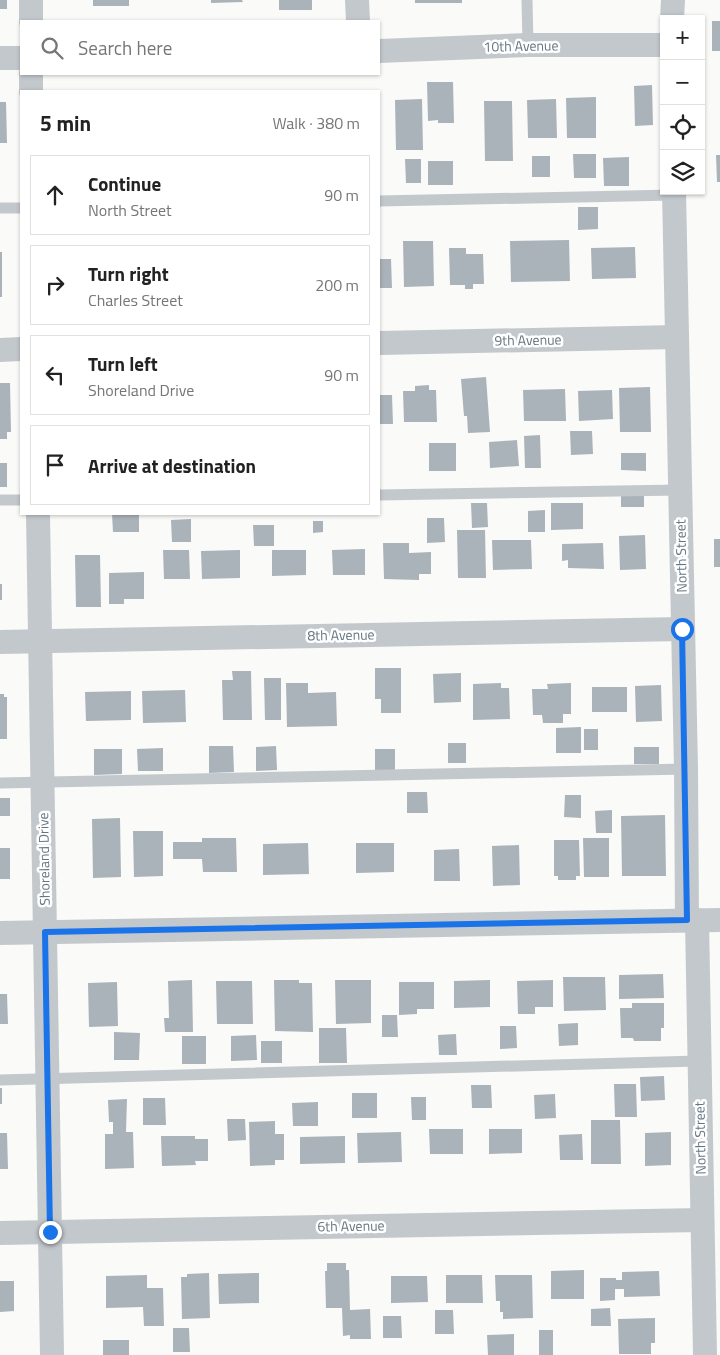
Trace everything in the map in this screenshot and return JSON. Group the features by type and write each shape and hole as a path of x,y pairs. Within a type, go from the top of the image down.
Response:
{"street":[{"path":"31,0 31,20"},
{"path":"357,0 358,20"},
{"path":"672,15 673,0"},
{"name":"10th Avenue","path":"380,51 528,45 660,45"},
{"path":"0,58 20,58"},
{"path":"31,75 31,90"},
{"name":"North Street","path":"674,195 686,769 701,920 698,1061 705,1355"},
{"name":"9th Avenue","path":"380,343 677,337"},
{"path":"0,350 20,349"},
{"name":"Shoreland Drive","path":"38,515 52,1355"},
{"name":"8th Avenue","path":"0,642 682,629"},
{"path":"0,933 701,920"},
{"name":"6th Avenue","path":"0,1233 702,1220"}],"lane":[{"path":"526,0 528,45"},
{"path":"380,201 660,193"},
{"path":"0,208 20,208"},
{"path":"380,494 680,490"},
{"path":"0,500 20,500"},
{"path":"0,783 686,769"},
{"path":"0,1080 698,1061"}],"building":[{"path":"0,0 7,0 7,9 0,9"},
{"path":"93,0 129,0 129,6 93,6"},
{"path":"211,0 242,0 243,2 211,3"},
{"path":"279,0 312,0 312,10 279,10"},
{"path":"415,0 462,0 462,3 415,3"},
{"path":"712,21 720,21 720,51 712,51"},
{"path":"427,82 453,82 454,123 438,123 438,120 428,121"},
{"path":"652,85 653,125 635,126 634,86"},
{"path":"596,97 596,138 567,138 566,98"},
{"path":"422,99 423,150 396,150 395,100"},
{"path":"556,99 557,138 528,138 527,100"},
{"path":"484,101 512,101 513,161 485,161"},
{"path":"0,102 6,102 7,143 0,143"},
{"path":"573,154 596,154 596,178 574,178"},
{"path":"716,155 720,155 720,182 717,182"},
{"path":"532,156 550,156 550,177 532,177"},
{"path":"629,157 629,186 604,186 603,158"},
{"path":"405,159 421,159 421,183 406,183"},
{"path":"428,161 453,161 453,185 428,185"},
{"path":"578,207 598,207 598,229 578,230"},
{"path":"569,240 570,281 511,282 510,241"},
{"path":"403,241 433,241 434,286 404,287"},
{"path":"635,247 636,278 592,279 591,248"},
{"path":"449,248 466,248 466,254 483,254 484,284 473,284 473,289 465,289 465,285 450,285"},
{"path":"0,252 2,252 2,297 0,297"},
{"path":"380,259 391,259 392,288 380,288"},
{"path":"486,377 490,432 468,433 467,416 464,416 461,379"},
{"path":"0,383 10,383 11,432 7,432 7,439 0,439"},
{"path":"429,385 429,390 436,390 437,422 404,422 403,391 415,391 415,386"},
{"path":"650,387 651,432 620,432 619,388"},
{"path":"565,389 566,421 524,421 523,390"},
{"path":"612,390 613,419 579,421 578,391"},
{"path":"380,395 392,395 393,424 380,424"},
{"path":"570,431 592,431 593,454 571,455"},
{"path":"540,435 541,468 525,468 524,436"},
{"path":"517,440 519,466 490,468 489,442"},
{"path":"429,443 456,443 456,471 429,471"},
{"path":"621,453 646,453 646,471 621,470"},
{"path":"0,463 7,463 7,487 0,487"},
{"path":"621,493 644,493 644,507 621,507"},
{"path":"471,503 487,503 488,527 472,528"},
{"path":"551,503 583,503 583,529 551,530"},
{"path":"545,510 545,532 528,532 528,511"},
{"path":"112,515 139,515 139,532 113,532"},
{"path":"427,518 444,518 445,542 427,543"},
{"path":"191,519 191,542 172,542 171,520"},
{"path":"313,521 323,521 323,532 313,533"},
{"path":"253,525 274,525 274,546 254,546"},
{"path":"457,530 485,530 486,578 458,578"},
{"path":"645,535 646,569 620,570 619,536"},
{"path":"714,539 720,539 720,567 714,567"},
{"path":"492,540 531,540 532,569 493,570"},
{"path":"383,543 409,543 409,553 431,552 431,574 419,574 419,580 384,579"},
{"path":"603,543 604,569 568,568 568,560 562,561 562,544"},
{"path":"365,549 365,575 333,575 332,550"},
{"path":"163,550 189,550 190,579 164,579"},
{"path":"240,550 240,578 202,579 201,551"},
{"path":"272,550 306,550 306,575 272,576"},
{"path":"75,555 100,555 101,607 76,607"},
{"path":"144,572 144,599 124,599 124,604 109,604 109,573"},
{"path":"0,584 2,584 2,600 0,600"},
{"path":"375,668 401,668 401,713 381,713 381,699 375,699"},
{"path":"232,671 251,671 252,720 223,720 222,680 233,680"},
{"path":"461,673 461,702 434,703 433,674"},
{"path":"264,678 281,678 281,720 265,720"},
{"path":"286,683 308,683 308,693 336,692 337,726 287,727"},
{"path":"501,683 501,688 509,688 510,719 473,720 473,684"},
{"path":"571,683 571,714 563,714 563,723 543,723 542,715 533,715 532,689 548,689 547,684"},
{"path":"661,685 662,721 636,722 635,686"},
{"path":"592,687 627,687 627,712 592,712"},
{"path":"185,690 186,722 143,723 142,691"},
{"path":"131,691 131,720 86,721 85,692"},
{"path":"0,694 4,694 4,697 7,697 7,739 0,739"},
{"path":"581,727 581,753 556,753 556,728"},
{"path":"584,729 598,729 598,750 584,750"},
{"path":"448,743 466,743 466,763 448,763"},
{"path":"209,746 233,746 234,772 209,773"},
{"path":"276,746 277,770 256,771 256,747"},
{"path":"634,747 659,747 659,764 634,764"},
{"path":"163,748 163,771 138,771 137,749"},
{"path":"94,749 122,749 122,774 94,775"},
{"path":"375,749 395,749 395,771 375,770"},
{"path":"407,792 427,792 428,813 407,813"},
{"path":"565,795 581,795 581,818 564,817"},
{"path":"0,798 10,798 10,816 0,816"},
{"path":"612,810 612,833 596,833 595,811"},
{"path":"665,815 666,876 622,876 621,816"},
{"path":"120,818 121,877 93,878 92,819"},
{"path":"133,831 163,831 163,876 134,877"},
{"path":"202,838 236,838 237,872 203,872 202,859 173,859 173,842 202,842"},
{"path":"583,838 609,838 609,877 584,877"},
{"path":"554,840 579,840 580,876 576,876 576,880 558,880 558,876 554,876"},
{"path":"308,843 309,874 263,875 263,844"},
{"path":"356,843 394,843 394,872 356,873"},
{"path":"519,845 520,885 493,886 492,846"},
{"path":"0,848 10,848 10,879 0,879"},
{"path":"459,849 460,881 434,881 434,850"},
{"path":"663,974 664,998 619,999 619,975"},
{"path":"563,977 605,977 606,1010 564,1011"},
{"path":"192,980 193,1032 165,1032 164,1018 169,1018 168,981"},
{"path":"274,980 299,980 299,983 312,983 313,1032 275,1031"},
{"path":"335,980 371,980 371,1023 336,1024"},
{"path":"490,980 490,1007 454,1008 454,981"},
{"path":"553,980 553,1007 535,1007 535,1014 518,1014 517,981"},
{"path":"216,981 252,981 253,1024 217,1024"},
{"path":"117,982 118,1026 89,1027 88,983"},
{"path":"399,982 434,982 434,1009 417,1009 417,1014 399,1015"},
{"path":"0,994 7,994 8,1024 0,1024"},
{"path":"632,1003 664,1003 664,1028 661,1028 661,1041 634,1041 633,1038 621,1038 620,1008 632,1008"},
{"path":"382,1015 397,1015 398,1037 382,1037"},
{"path":"578,1023 578,1045 559,1046 558,1024"},
{"path":"500,1026 516,1026 517,1048 500,1049"},
{"path":"319,1028 346,1028 347,1063 319,1063"},
{"path":"114,1032 140,1033 139,1060 114,1060"},
{"path":"456,1034 457,1055 439,1055 438,1035"},
{"path":"256,1035 257,1060 231,1061 231,1036"},
{"path":"182,1036 206,1036 206,1064 182,1064"},
{"path":"261,1041 282,1041 282,1063 261,1063"},
{"path":"664,1076 665,1100 641,1101 640,1077"},
{"path":"614,1084 636,1084 637,1117 615,1117"},
{"path":"471,1085 491,1085 492,1108 472,1108"},
{"path":"0,1088 2,1088 2,1104 0,1104"},
{"path":"352,1093 377,1093 377,1118 352,1118"},
{"path":"555,1094 556,1118 535,1119 534,1095"},
{"path":"411,1097 426,1097 426,1120 412,1120"},
{"path":"143,1098 165,1098 166,1125 143,1125"},
{"path":"127,1099 126,1132 133,1132 134,1168 105,1169 105,1134 113,1134 113,1122 109,1122 108,1100"},
{"path":"318,1102 318,1126 293,1126 292,1103"},
{"path":"227,1119 245,1119 246,1140 228,1141"},
{"path":"591,1120 620,1120 621,1164 591,1164"},
{"path":"275,1121 275,1134 284,1134 284,1160 275,1160 275,1165 250,1166 249,1122"},
{"path":"429,1129 463,1129 463,1154 430,1154"},
{"path":"489,1129 522,1129 522,1153 489,1154"},
{"path":"401,1132 402,1162 358,1163 357,1133"},
{"path":"671,1132 671,1165 645,1166 645,1133"},
{"path":"0,1133 7,1133 8,1169 0,1169"},
{"path":"582,1134 583,1160 560,1160 559,1135"},
{"path":"161,1136 195,1136 195,1139 208,1139 208,1161 195,1161 196,1165 162,1166"},
{"path":"345,1136 345,1163 300,1164 300,1137"},
{"path":"327,1263 346,1263 346,1270 349,1270 350,1310 370,1309 371,1339 350,1339 350,1335 343,1336 342,1308 326,1308 325,1271 327,1271"},
{"path":"584,1270 584,1299 551,1299 551,1271"},
{"path":"659,1271 660,1296 624,1297 624,1289 615,1289 615,1300 600,1301 600,1278 622,1280 622,1272"},
{"path":"209,1273 210,1318 182,1319 181,1277 187,1277 187,1274"},
{"path":"259,1273 259,1303 219,1304 218,1274"},
{"path":"147,1275 147,1288 163,1288 164,1326 144,1326 143,1307 106,1308 106,1276"},
{"path":"446,1275 482,1275 483,1303 446,1303"},
{"path":"495,1275 532,1275 533,1318 503,1319 503,1312 500,1312 500,1301 496,1301"},
{"path":"391,1276 427,1276 428,1302 391,1303"},
{"path":"0,1281 14,1281 14,1311 0,1312"},
{"path":"610,1308 611,1326 591,1326 591,1309"},
{"path":"435,1310 453,1310 454,1334 435,1334"},
{"path":"383,1316 401,1316 402,1338 383,1338"},
{"path":"655,1318 655,1343 651,1343 651,1354 619,1354 618,1319"},
{"path":"173,1328 189,1328 190,1352 173,1352"},
{"path":"539,1330 553,1330 553,1355 539,1355"},
{"path":"514,1334 514,1355 488,1355 487,1335"},
{"path":"103,1340 129,1340 129,1355 103,1355"}],"route":[{"path":"50,1232 45,932 687,920 686,769 682,629"}]}
